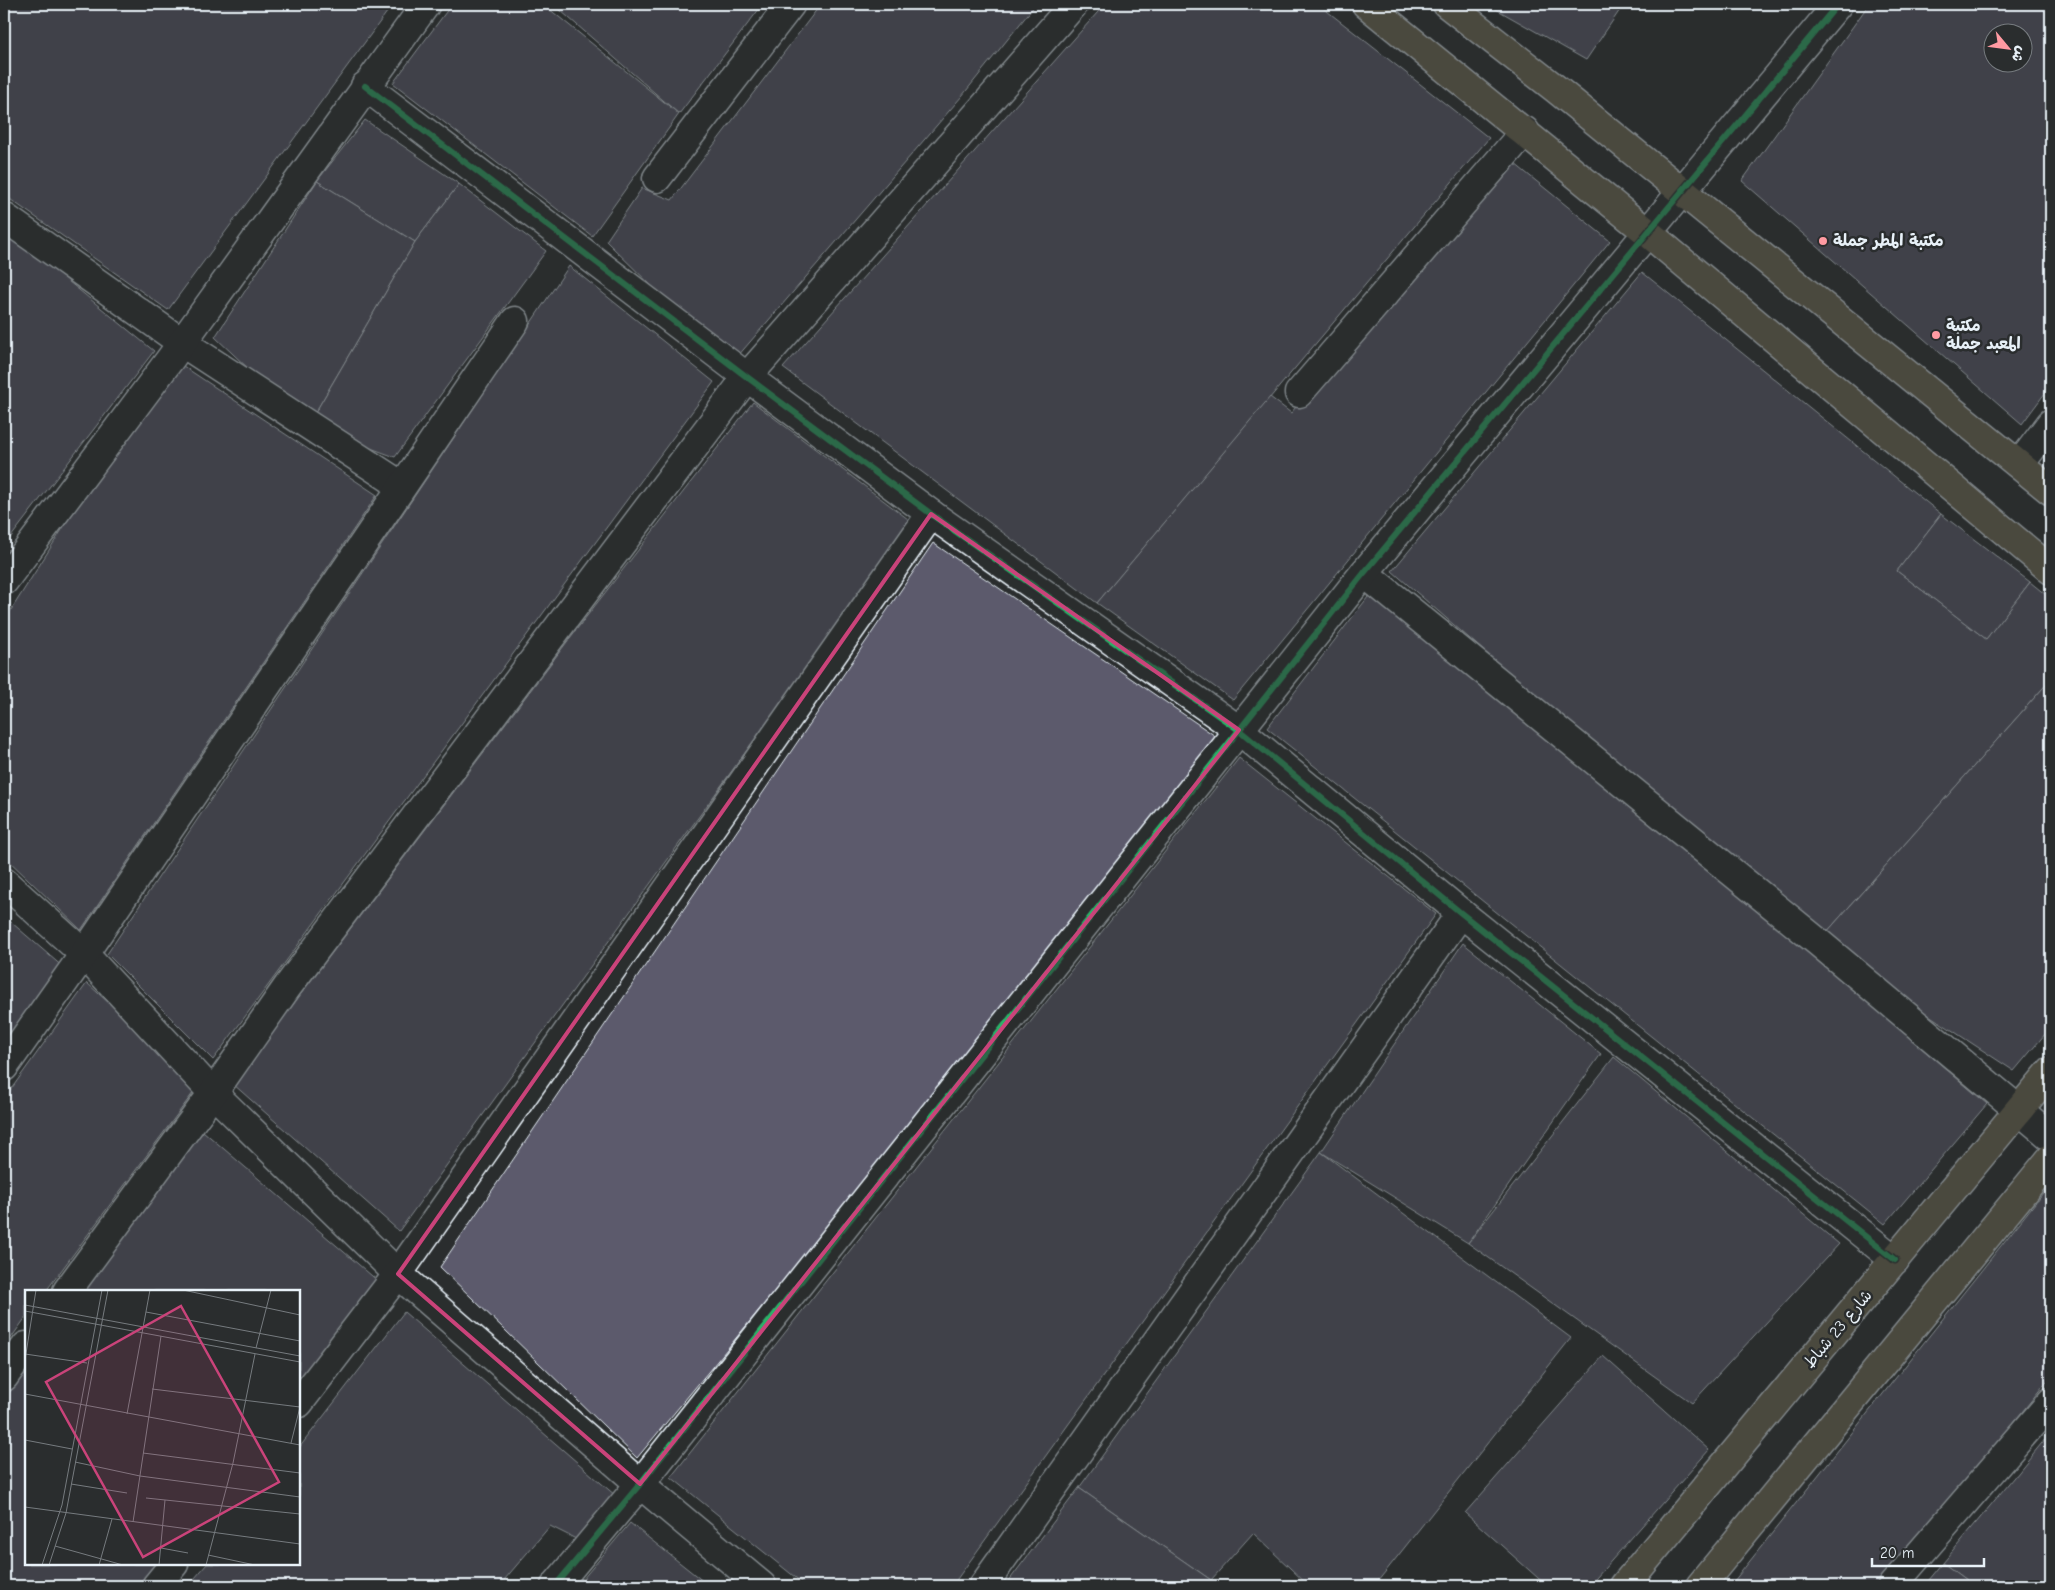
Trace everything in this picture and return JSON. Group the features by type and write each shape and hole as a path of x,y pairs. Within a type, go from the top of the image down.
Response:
{"main road":[{"path":"1366,4 1648,232 2051,570"},
{"path":"1447,4 2051,490"},
{"name":"شارع 23 شباط","path":"1624,1586 2051,1071"},
{"path":"1700,1586 2051,1158"}],"street":[{"path":"4,581 181,342 426,4"},
{"path":"657,178 791,4"},
{"path":"68,1290 213,1093 288,986 747,377 1074,4"},
{"path":"555,1586 640,1484 1364,573 1838,4"},
{"path":"365,86 747,377 931,514 1239,730 1462,913 1895,1260"},
{"path":"1299,393 1525,131"},
{"path":"4,217 181,342 402,486"},
{"path":"4,1067 84,954 515,321"},
{"path":"2020,464 2051,423"},
{"path":"300,1401 398,1274 931,514"},
{"path":"1364,573 1818,942 2051,1136"},
{"path":"4,882 84,954 213,1093 398,1274 640,1484 762,1586"},
{"path":"983,1586 1462,913"},
{"path":"4,1377 25,1347"},
{"path":"1892,1586 2051,1402"},
{"path":"156,1586 173,1565"}],"highlighted area":[{"path":"931,514 1239,730 640,1484 398,1274"}],"building":[{"path":"4,4 393,4 168,310 4,195"},
{"path":"452,4 543,4 679,114 592,236 393,83"},
{"path":"553,4 763,4 679,114"},
{"path":"821,4 1036,4 962,96 731,364 606,241 642,188 672,200"},
{"path":"1105,4 1318,4 1489,138 1097,603 783,368"},
{"path":"1487,4 1624,4 1586,60"},
{"path":"1869,4 2051,4 2051,385 2022,424 1742,181"},
{"path":"365,120 459,184 415,242 317,181"},
{"path":"1504,155 1610,241 1233,700 1097,603 1270,397 1291,413"},
{"path":"317,181 415,242 308,425 215,337"},
{"path":"459,184 546,251 395,457 308,425 415,242"},
{"path":"9,233 154,351 4,546 4,239"},
{"path":"569,266 714,382 213,1060 107,954"},
{"path":"1642,272 1941,514 1897,571 1986,639 2030,582 2051,599 2051,679 1818,942 1392,571"},
{"path":"171,358 377,495 81,930 4,856 4,621"},
{"path":"753,402 912,522 399,1231 233,1084 573,634"},
{"path":"1941,514 2030,582 1986,639 1897,571"},
{"path":"933,543 1227,744 637,1458 440,1267"},
{"path":"1378,584 1987,1104 1885,1224 1267,728"},
{"path":"2051,679 2051,1027 2014,1071 1818,942"},
{"path":"1239,758 1436,914 952,1586 806,1586 671,1477"},
{"path":"4,916 64,968 4,1042"},
{"path":"1463,943 1601,1054 1468,1243 1321,1152"},
{"path":"87,983 199,1085 47,1290 25,1290 25,1318 4,1348 4,1099"},
{"path":"1614,1057 1839,1244 1692,1403 1468,1243"},
{"path":"203,1131 379,1282 300,1388 300,1290 86,1290"},
{"path":"1321,1152 1571,1338 1374,1586 1309,1586 1253,1533 1211,1580 1079,1488"},
{"path":"2051,1183 2051,1376 1882,1586 1730,1586"},
{"path":"404,1312 616,1496 580,1541 550,1526 499,1586 188,1586 206,1565 300,1565 300,1447"},
{"path":"1603,1356 1709,1450 1589,1586 1547,1586 1465,1513"},
{"path":"25,1371 25,1565 156,1565 139,1586 4,1586 4,1400"},
{"path":"2051,1432 2051,1586 1974,1586 1943,1563"},
{"path":"1079,1488 1211,1580 1224,1586 1005,1586"},
{"path":"630,1523 709,1586 577,1586"},
{"path":"1943,1563 1974,1586 1924,1586"},
{"path":"1394,1581 1400,1586 1390,1586"}],"cycle path":[{"path":"555,1586 640,1484 1364,573 1838,4"},
{"path":"365,86 747,377 931,514 1239,730 1461,913 1895,1260"}],"place":[{"name":"مكتبة المطر جملة","path":"1823,241"},
{"name":"مكتبة المعبد جملة","path":"1936,335"}]}
